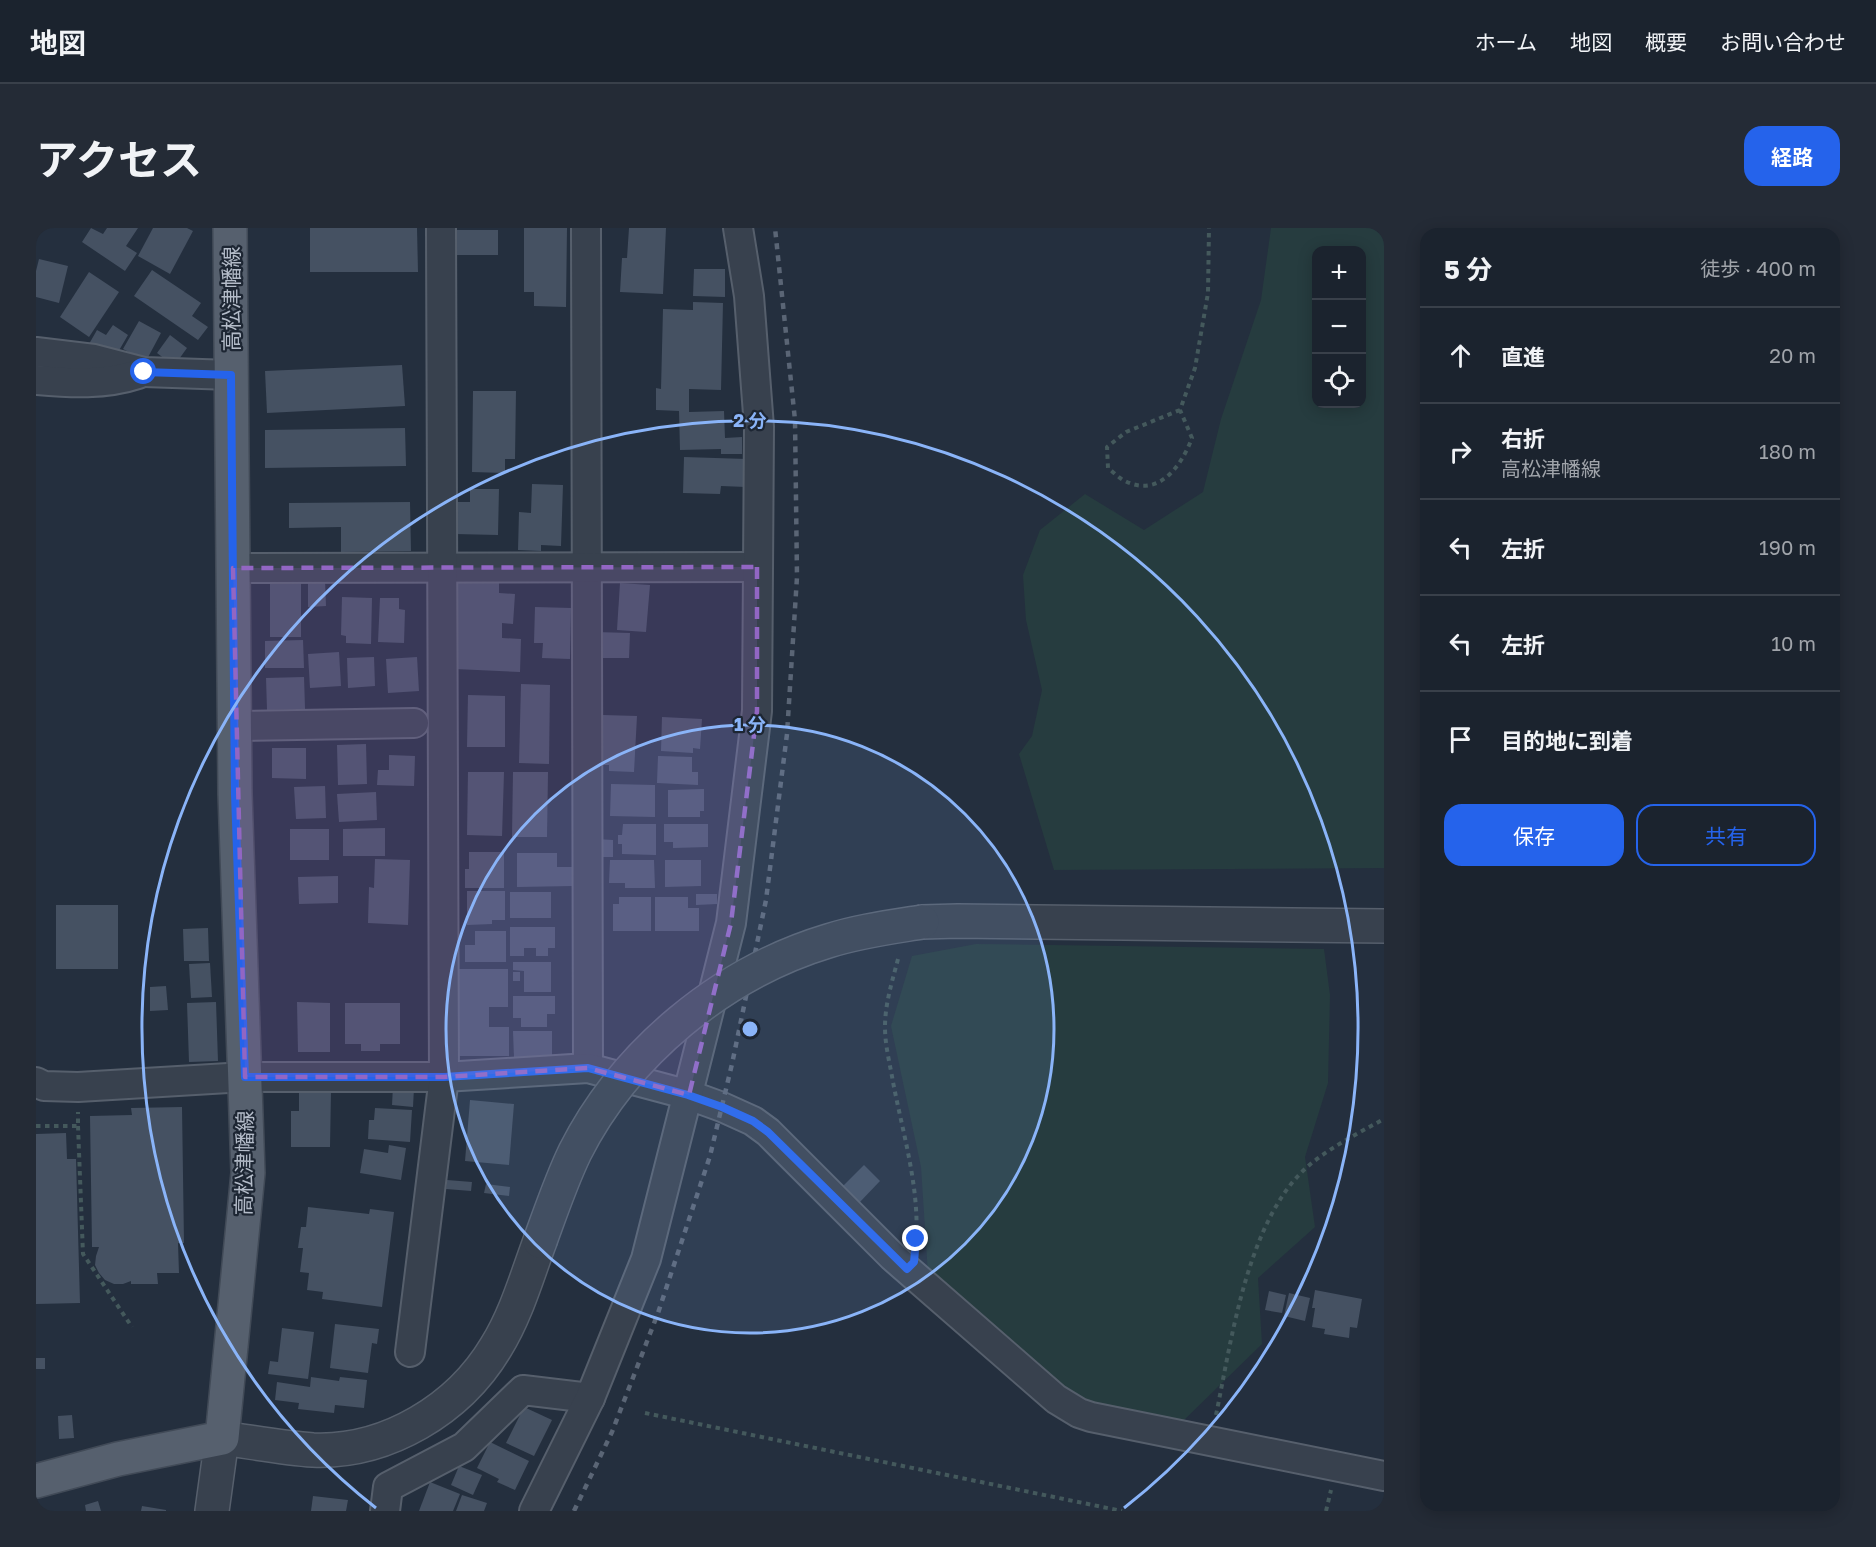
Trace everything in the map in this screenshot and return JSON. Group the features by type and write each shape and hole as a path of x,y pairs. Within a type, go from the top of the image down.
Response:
{"main road":[{"name":"高松津幡線","path":"222,1438 248,1173 235,794 230,228"},
{"path":"36,1481 118,1459 222,1438"}],"street":[{"path":"410,1352 444,1077 441,228"},
{"path":"586,228 588,1068"},
{"path":"534,1511 590,1398 646,1258 731,923 757,711 759,427 749,296 738,228"},
{"path":"36,352 94,359 144,372 231,375"},
{"path":"36,380 76,384 122,380 144,372"},
{"path":"233,568 757,567"},
{"path":"234,726 414,723"},
{"path":"212,1511 222,1438 315,1450 342,1448 387,1438 420,1423 450,1402 476,1376 497,1346 576,1152 600,1110 629,1072 670,1031 700,1006 732,985 783,958 828,941 874,929 922,922 1189,922 1384,926"},
{"path":"36,1082 44,1086 78,1087 245,1077 444,1077 588,1068 688,1095 737,1113 768,1132 907,1269 1067,1407 1091,1417 1384,1476"},
{"path":"385,1511 388,1487 464,1447 523,1390 590,1398"}],"path":[{"path":"1180,410 1126,432 1107,447 1108,468 1124,481 1147,486 1169,477 1185,458 1192,438 1180,410 1195,368 1208,293 1209,228"},
{"path":"898,959 886,1005 885,1028 915,1205 914,1262 907,1269"},
{"path":"78,1087 83,1254 132,1327"},
{"path":"1210,1441 1244,1291 1256,1250 1280,1199 1312,1162 1384,1119"},
{"path":"36,1126 78,1126"},
{"path":"645,1413 1122,1511"}],"highlighted area":[{"path":"757,567 757,711 731,923 689,1095 588,1068 444,1077 245,1077 233,568"}],"green space":[{"path":"1271,228 1384,228 1384,868 1054,870 1019,754 1032,736 1042,690 1026,620 1023,575 1040,530 1085,494 1144,530 1203,492 1221,419 1261,300"},
{"path":"976,944 1324,949 1330,995 1328,1083 1305,1157 1315,1227 1258,1278 1262,1344 1182,1422 1080,1404 928,1274 921,1167 891,1026 912,956"}],"building":[{"path":"91,228 103,234 107,228 138,228 126,246 137,253 125,271 82,242"},
{"path":"153,228 187,228 193,231 170,274 138,256"},
{"path":"310,228 417,228 418,272 310,272"},
{"path":"524,228 567,228 566,307 534,306 534,292 524,292"},
{"path":"629,228 666,228 663,294 620,292 622,258 627,258"},
{"path":"456,230 498,230 498,255 456,255"},
{"path":"39,259 68,266 59,303 36,297 36,271"},
{"path":"694,269 725,269 725,297 693,296"},
{"path":"152,270 201,303 192,316 208,327 198,340 134,296"},
{"path":"89,272 119,292 89,337 60,317"},
{"path":"693,302 723,303 721,390 689,389 689,412 724,411 725,438 742,437 742,454 721,454 721,449 680,450 679,411 656,410 656,388 661,389 663,309 693,310"},
{"path":"139,321 161,333 146,361 123,349"},
{"path":"113,325 128,335 114,359 89,344 97,330 106,335"},
{"path":"170,335 187,348 174,366 157,353"},
{"path":"402,365 405,406 267,413 265,371"},
{"path":"473,391 516,391 515,459 505,459 505,473 472,472"},
{"path":"405,428 406,466 265,468 265,430"},
{"path":"684,457 747,459 746,487 721,486 720,494 683,493"},
{"path":"532,484 563,485 561,546 541,545 541,551 518,550 519,512 531,513"},
{"path":"470,489 499,489 498,535 455,534 456,502 470,502"},
{"path":"410,502 411,551 341,552 341,527 289,528 289,503"},
{"path":"270,574 301,574 301,637 270,637"},
{"path":"308,580 325,580 326,606 308,607"},
{"path":"458,581 499,582 499,593 515,594 513,624 502,623 502,638 521,639 520,672 455,669"},
{"path":"620,583 650,585 646,632 617,630"},
{"path":"342,597 372,598 371,644 346,643 346,636 341,635"},
{"path":"380,598 399,598 399,609 405,610 404,643 378,642"},
{"path":"535,607 571,608 570,659 542,658 543,643 534,643"},
{"path":"595,632 630,633 629,658 594,658"},
{"path":"303,640 304,668 265,668 265,641"},
{"path":"339,652 341,686 310,688 308,654"},
{"path":"374,657 375,686 348,688 347,658"},
{"path":"417,657 419,691 388,693 386,659"},
{"path":"304,677 305,709 267,710 266,678"},
{"path":"521,684 550,685 549,764 519,763"},
{"path":"468,695 505,696 505,747 467,747"},
{"path":"603,715 637,716 634,772 609,771 609,765 601,765"},
{"path":"662,717 702,719 700,749 693,748 693,753 661,751"},
{"path":"366,744 367,784 338,785 337,745"},
{"path":"272,748 306,748 306,779 272,778"},
{"path":"389,755 415,756 414,786 377,785 378,770 389,770"},
{"path":"658,756 692,757 692,772 698,772 698,785 657,783"},
{"path":"468,772 504,772 502,836 467,835"},
{"path":"513,772 548,772 547,837 512,837"},
{"path":"611,784 655,785 655,817 610,816"},
{"path":"325,786 326,818 296,819 294,787"},
{"path":"704,789 704,811 700,811 700,817 668,817 668,790"},
{"path":"376,792 377,820 339,822 337,794"},
{"path":"623,824 656,824 656,855 622,854 622,844 618,844 618,835 622,835"},
{"path":"664,824 708,824 708,847 673,848 673,842 664,842"},
{"path":"385,828 385,856 343,856 343,829"},
{"path":"290,829 329,829 329,860 290,860"},
{"path":"596,839 613,840 613,857 596,857"},
{"path":"469,852 504,852 504,888 465,888 465,869 469,869"},
{"path":"517,853 557,853 557,867 573,867 573,886 517,887"},
{"path":"375,859 410,860 408,925 368,923 369,887 374,888"},
{"path":"610,860 654,860 655,888 625,888 625,883 609,883"},
{"path":"665,860 701,860 701,886 665,887"},
{"path":"338,876 338,903 299,904 298,877"},
{"path":"467,891 505,891 505,920 492,920 492,924 467,925"},
{"path":"510,892 551,892 551,918 510,918"},
{"path":"696,894 717,894 717,904 696,905"},
{"path":"619,897 651,897 651,931 613,931 613,904 619,904"},
{"path":"655,897 688,897 688,908 699,908 699,931 655,931"},
{"path":"56,905 118,905 118,969 56,969"},
{"path":"510,927 555,927 555,948 548,948 548,956 536,956 536,948 524,948 524,956 510,956"},
{"path":"208,928 209,961 184,961 183,929"},
{"path":"475,931 506,931 506,962 465,962 465,945 475,945"},
{"path":"513,962 551,962 551,992 524,992 524,971 513,970"},
{"path":"210,963 212,997 191,998 189,964"},
{"path":"457,969 508,969 508,1007 489,1007 489,1027 509,1027 509,1056 458,1056"},
{"path":"513,972 520,972 520,981 513,981"},
{"path":"166,986 168,1010 150,1011 150,987"},
{"path":"513,996 555,996 555,1014 547,1014 547,1027 521,1027 521,1018 513,1018"},
{"path":"216,1002 218,1061 189,1062 187,1003"},
{"path":"297,1002 330,1003 330,1052 298,1052"},
{"path":"345,1003 400,1003 400,1044 380,1044 380,1051 361,1051 361,1044 345,1044"},
{"path":"513,1031 552,1031 552,1058 514,1058"},
{"path":"393,1086 414,1088 413,1107 392,1105"},
{"path":"299,1091 331,1091 330,1147 291,1147 291,1111 299,1111"},
{"path":"470,1100 514,1104 509,1165 465,1161"},
{"path":"182,1107 184,1243 178,1243 179,1273 157,1273 158,1284 131,1284 131,1281 114,1284 105,1280 99,1273 95,1265 99,1247 92,1247 90,1116 132,1115 131,1108"},
{"path":"375,1108 412,1110 410,1142 368,1139 369,1120 374,1120"},
{"path":"66,1133 67,1159 76,1159 80,1303 36,1304 36,1134"},
{"path":"389,1145 406,1148 401,1180 360,1173 364,1149 388,1153"},
{"path":"864,1165 880,1181 858,1204 841,1188"},
{"path":"447,1180 472,1182 471,1191 446,1189"},
{"path":"486,1184 510,1187 509,1196 484,1193"},
{"path":"308,1207 369,1214 370,1209 394,1212 382,1307 322,1299 323,1292 307,1290 309,1273 300,1272 303,1248 298,1248 301,1227 306,1227"},
{"path":"1315,1290 1362,1299 1357,1328 1350,1327 1349,1338 1324,1334 1325,1329 1312,1327"},
{"path":"1269,1291 1286,1295 1282,1313 1265,1310"},
{"path":"1289,1293 1310,1298 1305,1321 1284,1316"},
{"path":"335,1324 379,1329 377,1344 372,1343 368,1373 330,1368"},
{"path":"282,1328 314,1332 308,1379 268,1374 270,1361 278,1362"},
{"path":"36,1358 45,1358 45,1369 36,1369"},
{"path":"311,1377 339,1381 340,1377 367,1380 364,1408 335,1405 334,1413 298,1409 299,1403 275,1400 277,1382 310,1387"},
{"path":"524,1407 552,1420 534,1456 506,1443"},
{"path":"72,1415 74,1438 59,1439 58,1416"},
{"path":"490,1442 529,1461 515,1490 497,1482 499,1479 477,1468"},
{"path":"459,1466 482,1475 473,1495 451,1485"},
{"path":"430,1482 460,1494 453,1511 419,1511"},
{"path":"462,1495 487,1503 484,1511 456,1511"},
{"path":"313,1496 348,1500 346,1511 311,1511"},
{"path":"98,1501 101,1511 86,1511 85,1505"},
{"path":"142,1506 166,1510 166,1511 141,1511"}],"railway":[{"path":"574,1511 612,1432 658,1313 710,1156 732,1064 766,900 787,734 797,577 795,420 775,228"}],"route":[{"path":"144,372 231,375 235,794 245,1077 444,1077 588,1068 688,1095 753,1121 768,1132 907,1269 914,1262 916,1239"}]}
